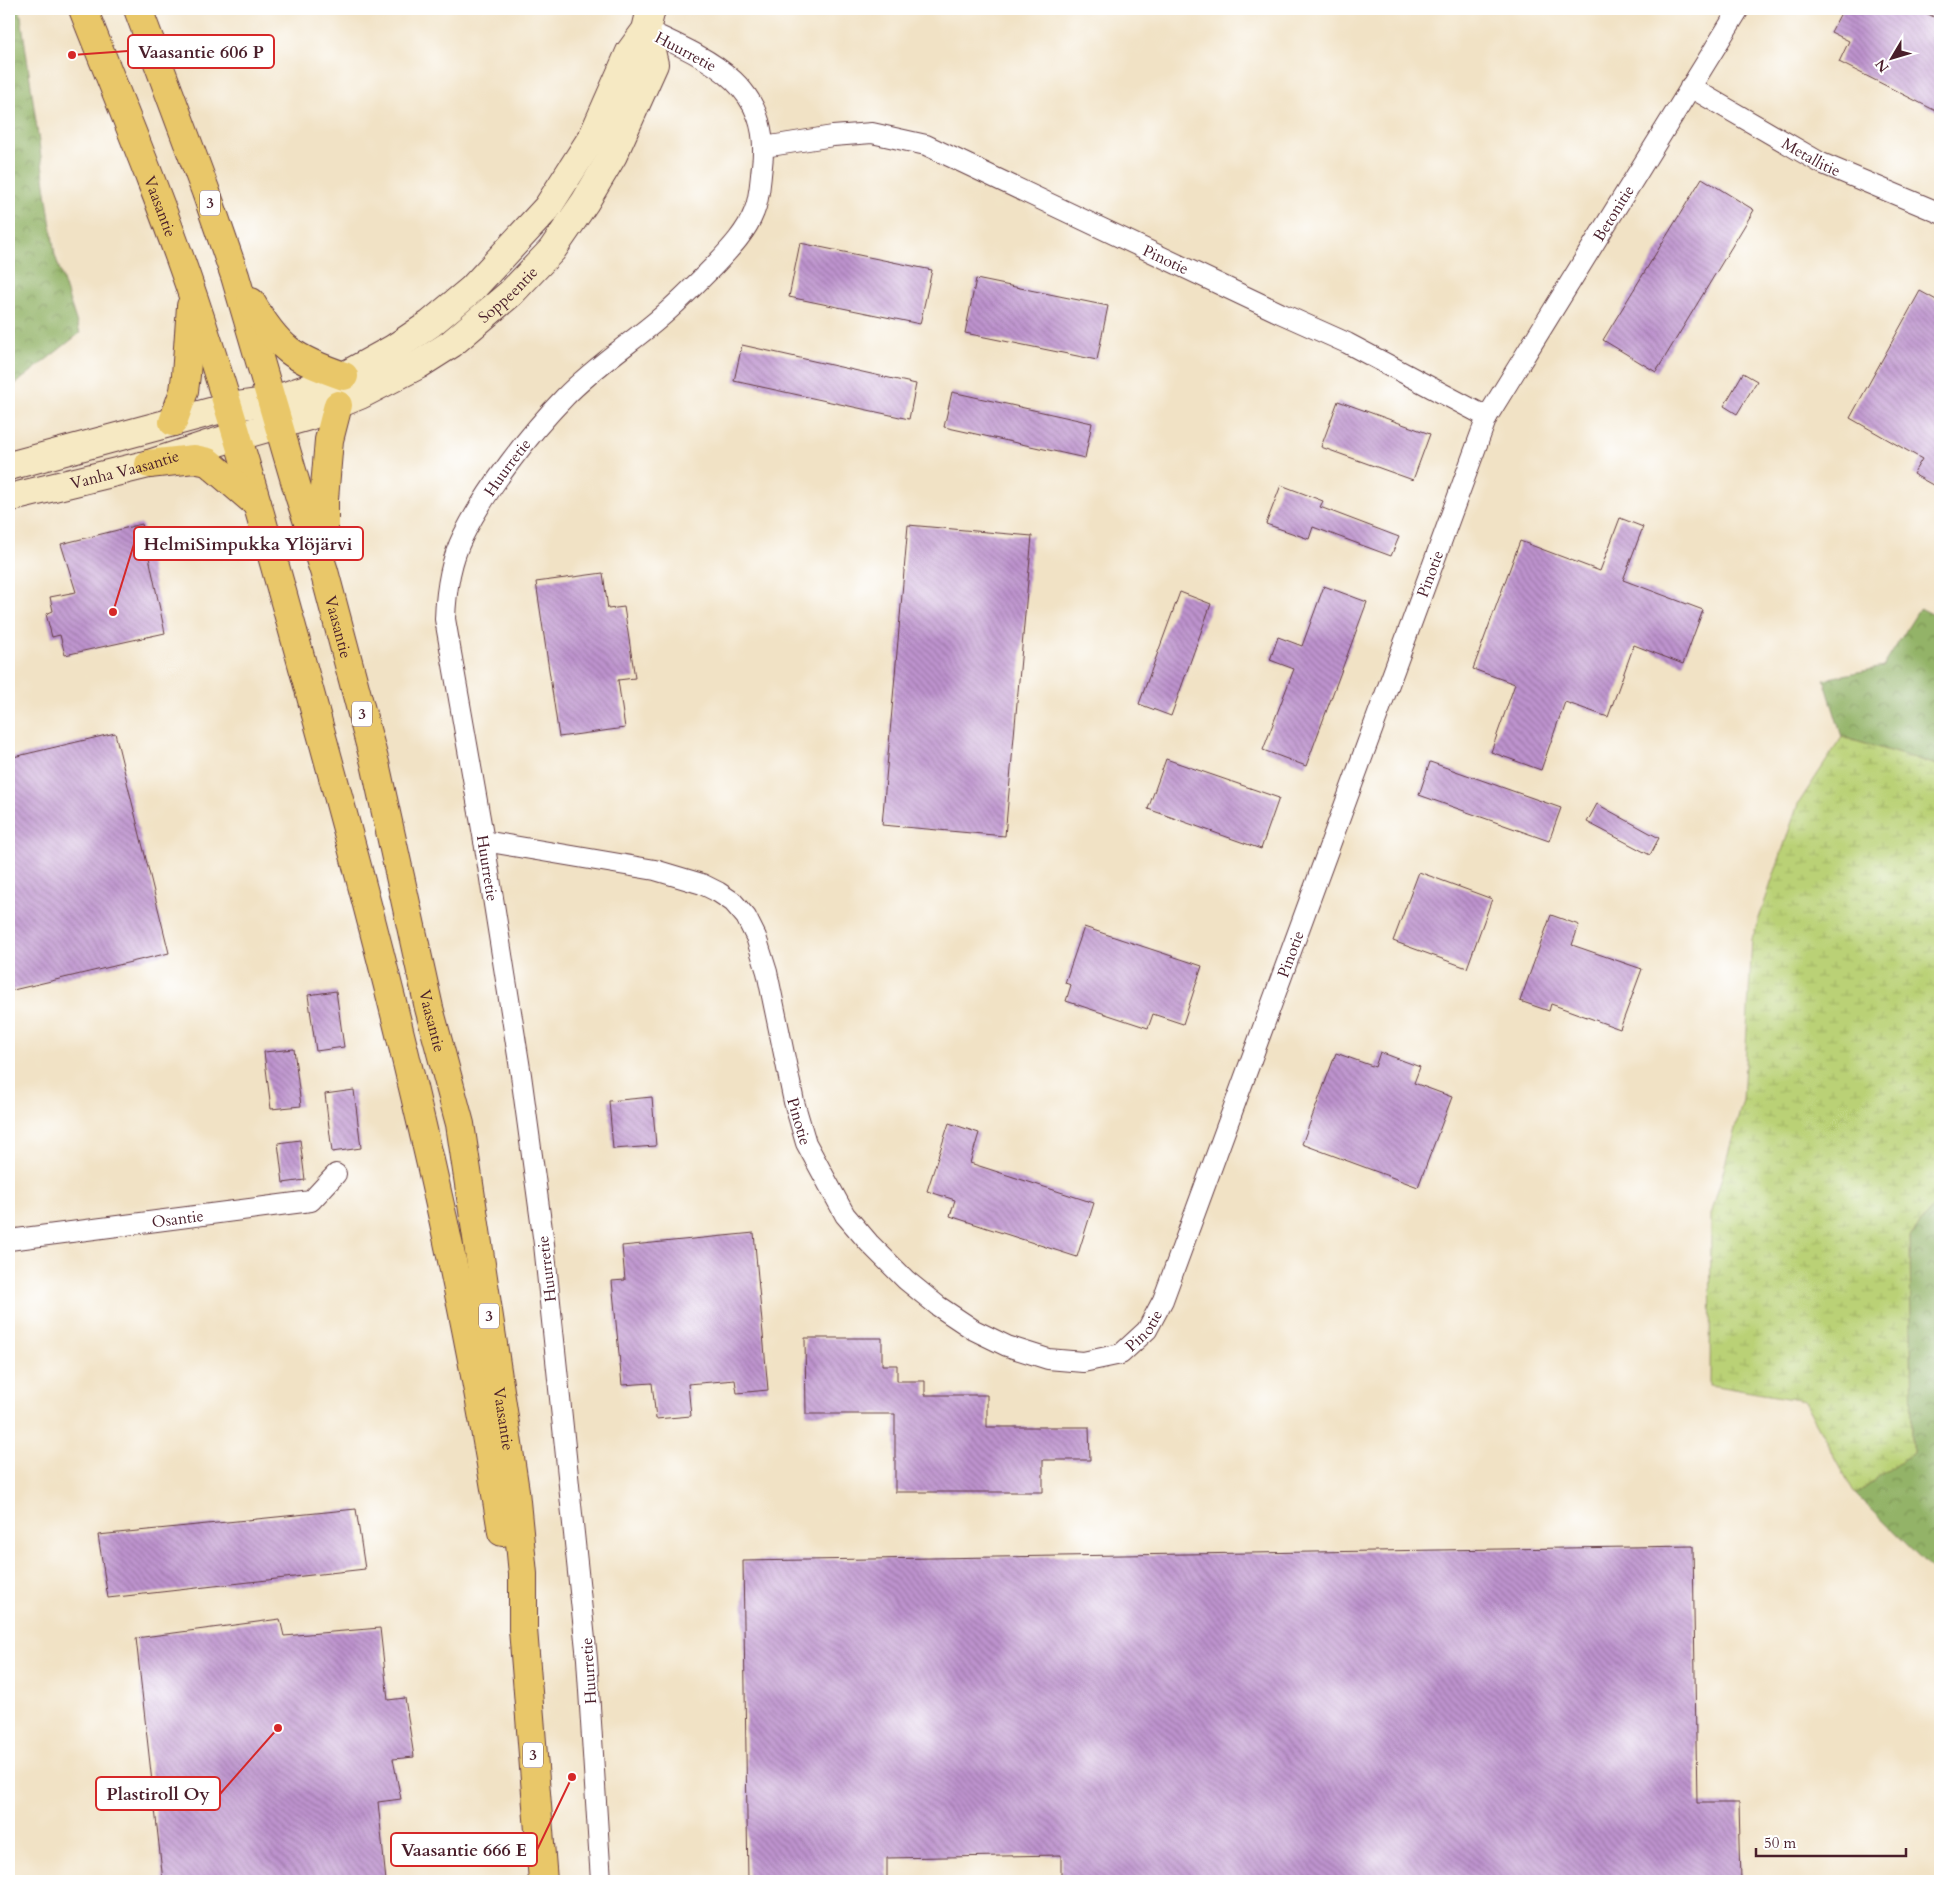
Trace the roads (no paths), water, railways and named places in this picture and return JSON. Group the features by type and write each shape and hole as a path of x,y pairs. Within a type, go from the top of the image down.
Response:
{"highway":[{"name":"Vaasantie","path":"84,9 192,294 229,407"},
{"name":"Vaasantie","path":"138,9 235,276 300,498 324,571 375,764 429,1008 460,1124 515,1491 524,1574 523,1629 543,1881"},
{"path":"235,276 268,330 289,352 310,364 344,376"},
{"path":"173,422 184,391 192,294"},
{"path":"324,571 324,499 330,440 338,405"},
{"name":"3","path":"229,407 237,436"},
{"name":"Vaasantie","path":"237,436 365,895 436,1184 487,1437 505,1558 523,1629"},
{"path":"150,464 194,459 208,462 257,504"}],"main road":[{"name":"Soppeentie","path":"237,436 275,413 393,349 430,324 484,277 547,208 593,136 630,52 648,20"},
{"name":"Soppeentie","path":"229,407 275,413 338,405 418,366 451,344 511,293 552,250 585,202 613,155 654,64 648,20"},
{"name":"Vanha Vaasantie","path":"9,466 229,407"},
{"name":"Vanha Vaasantie","path":"9,498 150,464 237,436"}],"street":[{"name":"Betonitie","path":"1487,417 1738,9"},
{"name":"Huurretie","path":"601,1881 588,1659 545,1254 484,842 445,619 446,590 452,566 463,537 509,464 566,396 602,364 656,322 694,287 737,241 754,212 764,147 760,120 748,96 726,73 648,20"},
{"name":"Metallitie","path":"1690,87 1821,163 1940,213"},
{"name":"Pinotie","path":"484,842 655,870 702,884 733,902 746,917 753,931 767,972 794,1102 806,1143 845,1215 869,1243 906,1280 938,1306 974,1330 1007,1346 1048,1359 1083,1362 1121,1354 1147,1330 1163,1300 1487,417 1347,343 1271,309 926,145 872,133 833,136 764,147"},
{"name":"Osantie","path":"9,1240 311,1201 336,1174"}],"place":[{"name":"Vaasantie 606 P","path":"72,55"},
{"name":"HelmiSimpukka Ylöjärvi","path":"113,612"},
{"name":"Plastiroll Oy","path":"278,1728"},
{"name":"Vaasantie 666 E","path":"572,1777"}]}
